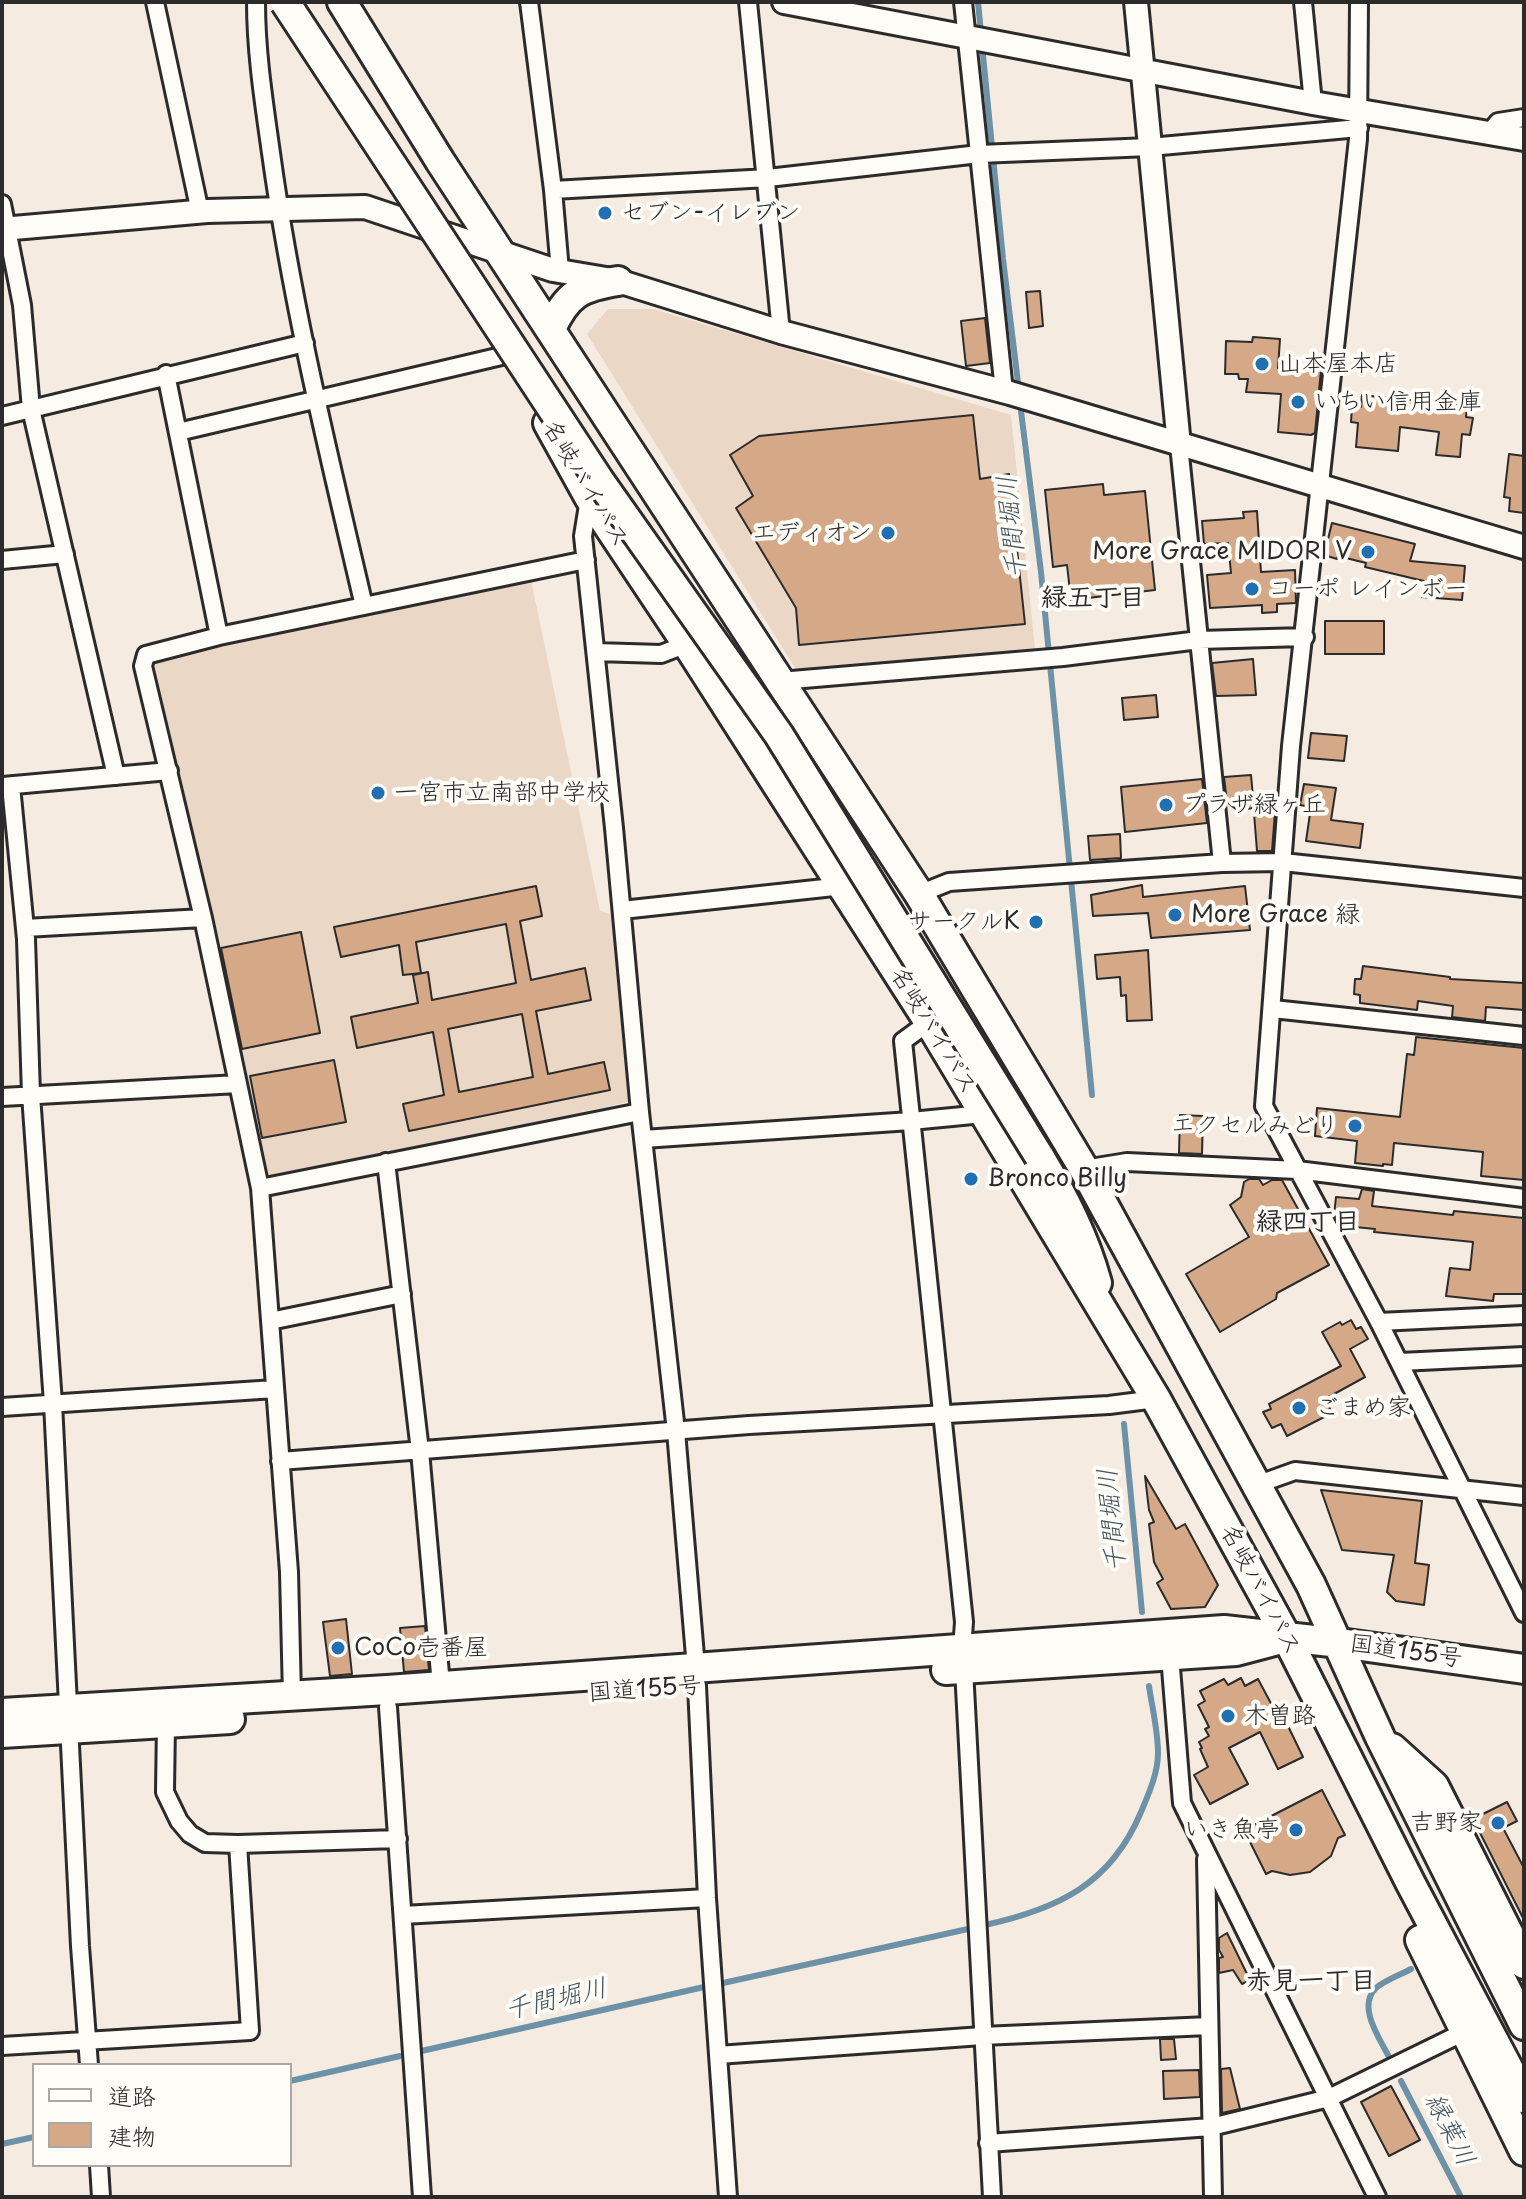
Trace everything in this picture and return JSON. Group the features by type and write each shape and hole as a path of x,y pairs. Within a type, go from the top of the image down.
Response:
{"highway":[{"name":"名岐バイパス","path":"278,2 510,354 589,497 929,1022 1156,1399 1287,1638 1411,1884 1516,2106"},
{"path":"285,2 599,480 779,735 1069,1207 1087,1247 1106,1315"},
{"name":"名岐バイパス","path":"342,2 440,161 919,894 1084,1169 1311,1585 1340,1643 1380,1737 1524,2025"},
{"path":"551,329 559,311 586,286 618,281"},
{"name":"国道155号","path":"2,1713 166,1723 388,1707 696,1677 963,1659 1224,1630 1524,1669"},
{"name":"国道155号","path":"963,1659 1170,1656 1236,1651 1287,1638"},
{"name":"国道155号","path":"2,1733 68,1718 292,1696 441,1685 696,1677"},
{"path":"1380,1737 1434,1786 1523,1962"},
{"path":"1411,1884 1419,1938 1464,2032 1516,2106 1524,2151"},
{"path":"1473,1921 1523,1962"}],"street":[{"path":"155,2 200,212"},
{"path":"256,2 256,41 279,210 316,398 364,606"},
{"path":"529,2 560,271"},
{"path":"748,2 781,332"},
{"path":"784,2 1313,103 1359,119"},
{"path":"963,2 977,38 1014,394"},
{"path":"1136,2 1222,863"},
{"path":"1303,2 1313,103"},
{"path":"1359,2 1359,119 1291,746 1264,1106 1400,1362 1524,1613"},
{"path":"1490,132 1498,122 1524,118"},
{"path":"553,190 768,178 989,154 1150,147 1359,119 1490,132 1524,139"},
{"path":"2,204 4,229 22,305 31,409 116,776"},
{"path":"4,229 200,212 365,207 560,271 618,281 781,332 1014,394 1524,547"},
{"path":"2,416 166,374 305,343"},
{"path":"178,432 510,354"},
{"path":"166,374 219,636"},
{"path":"589,497 583,536 640,1112 676,1431 696,1677 707,1898 728,2197"},
{"path":"2,560 65,554"},
{"path":"292,1696 289,1572 260,1188 203,918 143,666 146,655 219,636 586,560"},
{"path":"780,681 1063,657 1199,640 1305,637"},
{"path":"596,652 661,654 687,644"},
{"path":"89,2063 53,1403 31,1095 25,928 6,786 169,771"},
{"path":"919,894 949,882 1222,863 1283,862 1524,888"},
{"path":"622,910 843,886"},
{"path":"25,928 203,918"},
{"path":"1273,1009 1524,1036"},
{"path":"929,1022 903,1041 964,1622 963,1659 992,2197"},
{"path":"2,1097 238,1084"},
{"path":"260,1188 640,1112"},
{"path":"643,1139 983,1114"},
{"path":"386,1162 420,1451 441,1685"},
{"path":"1084,1169 1127,1162 1297,1170 1524,1198"},
{"path":"270,1321 402,1294"},
{"path":"1379,1322 1524,1315"},
{"path":"1400,1362 1524,1356"},
{"path":"2,1407 275,1389"},
{"path":"280,1461 676,1431 1109,1405 1156,1399"},
{"path":"1256,1485 1295,1471 1524,1496"},
{"path":"1170,1656 1182,1803 1377,2197"},
{"path":"388,1707 422,2197"},
{"path":"166,1723 165,1792 179,1821 190,1834 205,1843 398,1839"},
{"path":"2,2046 250,2031 238,1844"},
{"path":"1206,1851 1213,2197"},
{"path":"403,1915 707,1898"},
{"path":"718,2055 982,2036 1209,2026"},
{"path":"988,2143 1211,2127 1329,2098 1464,2032"},
{"path":"99,2167 101,2197"}],"shaded area":[{"path":"608,309 653,309 1011,415 1036,659 802,679 587,334"},
{"name":"一宮市立南部中学校","path":"531,580 600,911 613,915 629,1102 267,1178 213,928 151,675 150,659"}],"building":[{"path":"1040,291 1043,326 1029,328 1026,292"},
{"path":"985,318 990,363 966,366 961,321"},
{"path":"1253,337 1280,339 1278,368 1321,370 1315,433 1278,432 1281,394 1246,392 1248,379 1239,379 1238,374 1225,374 1226,341 1252,342"},
{"path":"1362,395 1467,406 1466,417 1473,418 1470,435 1462,434 1460,457 1436,455 1439,432 1400,427 1398,451 1356,447 1358,423 1351,422 1352,406 1361,407"},
{"path":"973,415 980,479 1009,474 1025,624 799,645 796,608 736,508 753,496 730,455 759,436"},
{"path":"1509,454 1524,456 1524,513 1509,511 1510,498 1504,497"},
{"path":"1103,484 1104,495 1145,491 1155,590 1071,600 1067,565 1053,567 1045,490"},
{"path":"1257,511 1261,572 1295,570 1296,603 1277,604 1277,612 1262,613 1262,605 1210,608 1207,575 1231,573 1228,543 1204,544 1202,521 1244,518 1243,512"},
{"path":"1332,523 1415,544 1410,561 1465,566 1462,600 1422,597 1424,581 1365,567 1366,563 1324,555"},
{"path":"1325,621 1384,621 1384,654 1325,654"},
{"path":"1253,659 1256,695 1216,696 1212,663"},
{"path":"1156,695 1158,717 1124,720 1122,698"},
{"path":"1311,733 1347,736 1344,761 1308,758"},
{"path":"1251,775 1254,808 1237,810 1227,802 1224,777"},
{"name":"プラザ緑ヶ丘","path":"1202,779 1207,823 1125,832 1121,787"},
{"path":"1304,784 1336,788 1331,820 1363,824 1360,848 1306,841 1311,807 1300,805"},
{"path":"1275,812 1272,851 1257,851 1254,813"},
{"path":"1120,834 1121,858 1090,860 1088,836"},
{"path":"1142,885 1143,897 1245,886 1250,930 1151,938 1148,913 1093,916 1091,895"},
{"path":"536,886 542,916 520,921 531,980 585,968 591,1000 536,1011 548,1074 604,1062 610,1090 409,1131 403,1104 444,1095 433,1032 357,1048 351,1017 418,1003 413,975 428,972 432,1000 516,983 506,924 416,942 421,973 403,975 399,945 341,957 334,927","holes":["522,1014 533,1077 459,1092 448,1029"]},
{"path":"301,932 320,1033 242,1049 221,948"},
{"path":"1148,950 1152,1020 1127,1021 1126,995 1121,996 1120,977 1097,979 1095,955"},
{"path":"1363,966 1450,979 1524,983 1524,1010 1486,1007 1485,1021 1452,1017 1453,1006 1418,1001 1417,1010 1360,1003 1360,995 1354,994 1355,979 1361,979"},
{"path":"1416,1037 1524,1048 1524,1180 1481,1176 1483,1152 1394,1143 1392,1165 1383,1166 1355,1163 1357,1141 1315,1136 1317,1108 1400,1117 1407,1054 1414,1055"},
{"path":"334,1060 346,1122 262,1138 250,1076"},
{"path":"1180,1115 1203,1116 1202,1154 1179,1153"},
{"path":"1259,1179 1263,1185 1272,1180 1282,1180 1329,1265 1277,1293 1276,1299 1220,1332 1186,1274 1249,1237 1230,1205 1241,1197 1244,1182"},
{"path":"1362,1189 1374,1191 1372,1206 1453,1215 1454,1211 1524,1218 1524,1294 1494,1294 1493,1301 1446,1296 1450,1268 1470,1270 1473,1242 1345,1226 1345,1222 1338,1221 1334,1215 1336,1197 1359,1199"},
{"path":"1351,1320 1356,1329 1361,1327 1368,1339 1350,1349 1365,1377 1325,1399 1332,1413 1287,1436 1281,1424 1272,1428 1263,1412 1271,1409 1269,1404 1341,1366 1322,1332"},
{"path":"1145,1476 1176,1529 1185,1524 1218,1585 1205,1607 1171,1609 1157,1583 1163,1579 1154,1562 1149,1524 1154,1522 1149,1510"},
{"path":"1321,1490 1422,1501 1415,1563 1429,1565 1424,1605 1396,1601 1387,1592 1394,1555 1342,1550"},
{"name":"CoCo壱番屋","path":"346,1619 352,1674 330,1676 323,1622"},
{"path":"425,1626 429,1670 404,1672 400,1628"},
{"path":"1241,1678 1245,1686 1258,1679 1283,1726 1287,1724 1303,1757 1278,1769 1260,1732 1229,1748 1248,1784 1210,1804 1194,1775 1208,1767 1199,1742 1209,1736 1205,1729 1209,1727 1198,1705 1205,1701 1200,1691 1224,1679 1228,1685"},
{"path":"1322,1790 1345,1835 1338,1838 1331,1856 1310,1872 1290,1875 1272,1871 1266,1874 1244,1830"},
{"path":"1507,1802 1517,1821 1503,1828 1524,1868 1524,1920 1473,1819"},
{"path":"1227,1933 1250,1980 1242,1984 1233,1970 1219,1973 1219,1958 1223,1957 1219,1950 1219,1938"},
{"path":"1160,2039 1174,2039 1176,2059 1161,2060"},
{"path":"1230,2068 1240,2109 1222,2113 1221,2069"},
{"path":"1199,2070 1200,2097 1164,2099 1163,2071"},
{"path":"1391,2086 1420,2140 1389,2156 1361,2102"}],"waterway":[{"name":"千間堀川","path":"978,2 981,33"},
{"name":"千間堀川","path":"982,45 1019,391"},
{"name":"千間堀川","path":"1020,403 1041,572 1092,1095"},
{"name":"千間堀川","path":"1124,1424 1142,1612"},
{"name":"千間堀川","path":"985,1925 1036,1911 1079,1890 1098,1875 1129,1837 1150,1790 1158,1760 1149,1686"},
{"name":"千間堀川","path":"723,1983 968,1929"},
{"name":"縁葉川","path":"1390,2059 1372,2024 1368,2004 1376,1988 1411,1969"},
{"name":"千間堀川","path":"417,2052 704,1987"},
{"name":"千間堀川","path":"292,2081 400,2056"},
{"name":"縁葉川","path":"1401,2081 1461,2197"},
{"name":"千間堀川","path":"2,2144 32,2137"}],"place":[{"name":"セブン-イレブン","path":"605,213"},
{"name":"山本屋本店","path":"1262,364"},
{"name":"いちい信用金庫","path":"1298,402"},
{"name":"エディオン","path":"888,533"},
{"name":"More Grace MIDORI V","path":"1368,552"},
{"name":"コーポ レインボー","path":"1252,589"},
{"name":"一宮市立南部中学校","path":"378,793"},
{"name":"プラザ緑ヶ丘","path":"1166,805"},
{"name":"More Grace 緑","path":"1175,915"},
{"name":"サークルK","path":"1036,922"},
{"name":"エクセルみどり","path":"1355,1126"},
{"name":"Bronco Billy","path":"971,1179"},
{"name":"ごまめ家","path":"1299,1408"},
{"name":"CoCo壱番屋","path":"338,1648"},
{"name":"木曽路","path":"1228,1716"},
{"name":"吉野家","path":"1498,1823"},
{"name":"いき魚亭","path":"1296,1830"}],"district":[{"name":"緑五丁目","path":"1093,599"},
{"name":"緑四丁目","path":"1308,1223"},
{"name":"赤見一丁目","path":"1311,1982"}]}
